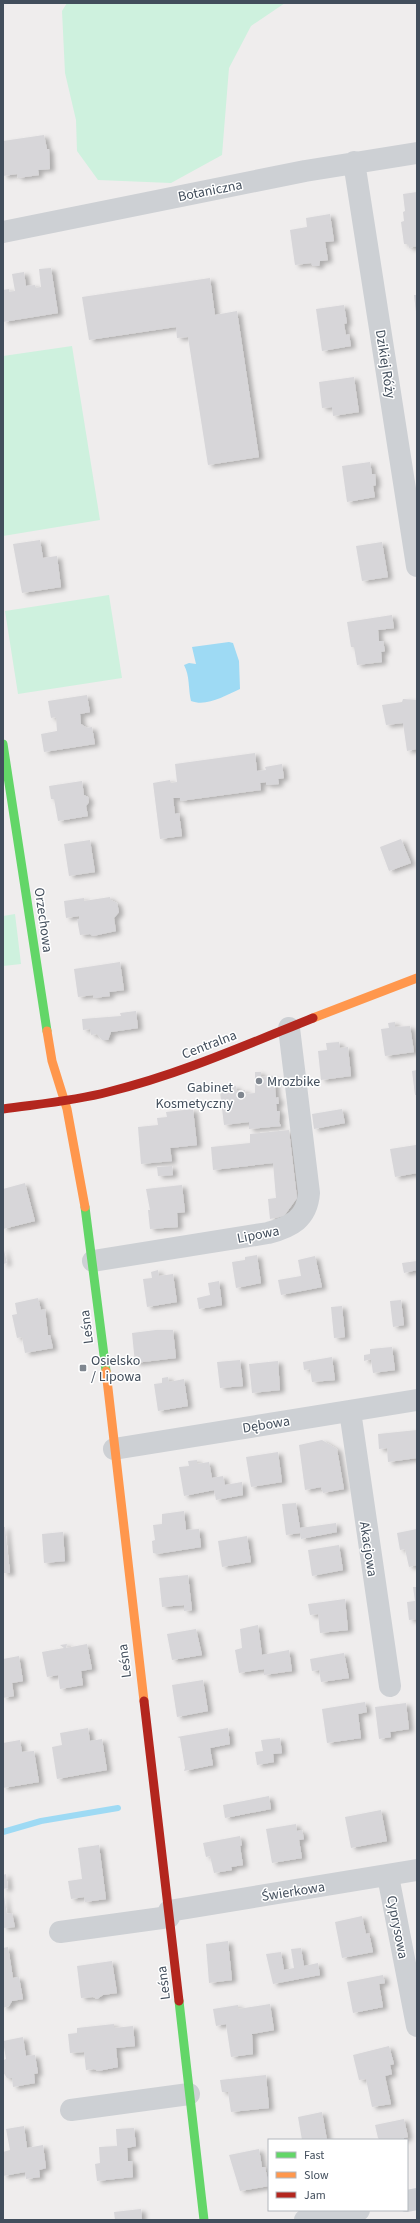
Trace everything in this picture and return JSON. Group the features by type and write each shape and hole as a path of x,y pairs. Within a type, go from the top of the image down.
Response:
{"street":[{"name":"Botaniczna","path":"3,232 354,162 417,153"},
{"name":"Dzikiej Róży","path":"354,162 417,566"},
{"name":"Orzechowa","path":"3,744 52,1061 64,1100"},
{"name":"Centralna","path":"3,1109 64,1100 132,1086 199,1063 417,978"},
{"name":"Lipowa","path":"93,1261 268,1233 285,1228 296,1222 304,1214 308,1204 309,1193 289,1028"},
{"name":"Leśna","path":"64,1100 84,1199 93,1261 204,2220"},
{"name":"Dębowa","path":"114,1449 417,1400"},
{"name":"Akacjowa","path":"350,1411 390,1686"},
{"name":"Świerkowa","path":"60,1932 417,1870"},
{"name":"Cyprysowa","path":"388,1876 417,2026"},
{"path":"71,2110 190,2094"},
{"path":"305,2220 353,2211"}],"green space":[{"path":"67,3 285,3 251,26 229,68 222,155 171,183 98,180 77,151 76,120 65,73 62,11"},
{"path":"72,346 100,520 3,536 3,356"},
{"path":"109,595 122,678 18,694 5,611"},
{"path":"15,914 21,964 3,966 3,916"}],"water":[{"path":"229,642 233,643 239,661 240,689 209,702 203,703 191,701 188,678 184,665 189,663 196,664 192,647"}],"building":[{"path":"44,135 47,149 49,149 50,169 38,170 39,175 18,178 17,174 3,176 3,141"},
{"path":"417,192 417,246 409,248 408,244 404,244 401,222 404,221 403,212 405,211 403,194"},
{"path":"330,214 334,241 325,242 328,260 320,261 319,266 313,266 311,263 295,265 290,230 307,227 306,218"},
{"path":"51,268 58,313 3,322 3,290 9,289 9,292 15,291 12,274 24,272 26,286 35,285 36,288 41,287 39,269"},
{"path":"210,278 215,315 237,311 259,457 208,465 188,337 177,338 176,327 89,340 82,297"},
{"path":"414,295 417,295 417,312 416,312"},
{"path":"344,305 347,323 344,324 346,335 349,334 351,346 322,351 316,309"},
{"path":"354,377 359,412 333,416 332,407 322,408 319,382"},
{"path":"370,462 372,474 375,474 376,485 373,486 375,497 347,502 342,466"},
{"path":"40,540 43,558 57,556 61,587 22,593 13,544"},
{"path":"382,542 388,577 362,581 356,546"},
{"path":"392,615 394,628 378,630 379,641 383,641 385,651 381,652 382,662 357,665 354,647 351,647 347,622"},
{"path":"87,695 90,712 80,714 81,724 87,728 92,727 95,744 44,752 41,734 57,731 56,717 51,718 48,701"},
{"path":"403,699 417,700 417,749 407,751 403,723 386,725 382,705 402,702"},
{"path":"255,753 257,771 266,770 265,767 282,764 284,778 278,779 279,784 266,785 266,782 260,783 261,790 180,801 180,798 173,798 175,814 179,813 182,836 160,839 153,783 170,780 171,783 177,782 175,764"},
{"path":"82,781 84,795 88,797 89,802 86,806 88,816 58,821 54,799 51,799 49,786"},
{"path":"401,839 411,863 389,871 380,847"},
{"path":"90,840 95,872 69,876 64,844"},
{"path":"110,897 111,900 117,903 119,912 114,918 116,931 93,936 90,934 80,935 77,919 79,919 79,916 66,918 64,901 84,898 84,901"},
{"path":"120,962 124,990 109,992 110,996 94,998 93,995 78,997 74,969"},
{"path":"136,1011 138,1028 111,1032 108,1040 102,1040 97,1034 91,1035 90,1029 83,1030 82,1019 121,1016 120,1013"},
{"path":"395,1022 395,1027 410,1026 414,1052 385,1056 381,1029 389,1028 388,1023"},
{"path":"339,1042 340,1048 348,1047 351,1076 321,1080 318,1051 327,1050 326,1043"},
{"path":"417,1070 417,1095 415,1095 412,1071"},
{"path":"255,1072 261,1072 261,1077 274,1076 276,1098 278,1097 279,1104 276,1104 277,1111 280,1111 279,1122 281,1126 249,1129 249,1122 224,1125 220,1092 225,1091 225,1088 236,1086 237,1091 245,1090 246,1094 255,1093"},
{"path":"193,1109 197,1145 170,1148 172,1161 141,1164 138,1127 158,1125 157,1118 167,1117 166,1112"},
{"path":"342,1109 345,1123 314,1129 312,1114"},
{"path":"289,1130 297,1198 284,1216 270,1219 268,1199 276,1198 273,1163 213,1170 211,1147 250,1143 250,1134"},
{"path":"416,1145 417,1173 395,1177 390,1149"},
{"path":"172,1166 173,1175 158,1176 157,1167"},
{"path":"25,1183 35,1221 3,1229 3,1189"},
{"path":"182,1185 185,1212 177,1213 178,1227 150,1229 148,1210 150,1210 146,1189"},
{"path":"3,1246 7,1263 3,1264"},
{"path":"257,1255 261,1283 236,1288 232,1262 245,1260 245,1257"},
{"path":"315,1256 322,1287 281,1295 278,1280 301,1276 298,1260"},
{"path":"417,1261 417,1270 404,1273 402,1263"},
{"path":"158,1270 159,1276 173,1274 177,1302 147,1307 143,1279 152,1278 151,1272"},
{"path":"219,1281 222,1305 199,1309 197,1298 210,1295 208,1283"},
{"path":"38,1298 41,1310 45,1309 48,1335 50,1335 53,1348 25,1353 22,1337 17,1338 12,1315 17,1314 15,1303"},
{"path":"401,1300 404,1325 393,1327 390,1301"},
{"path":"342,1306 345,1337 334,1338 331,1307"},
{"path":"156,1330 173,1330 176,1358 135,1363 132,1333"},
{"path":"392,1347 395,1370 373,1373 371,1359 364,1361 364,1355 370,1354 370,1349"},
{"path":"332,1357 335,1380 312,1382 310,1369 304,1370 303,1362"},
{"path":"240,1360 243,1386 220,1388 217,1362"},
{"path":"278,1361 280,1390 252,1393 249,1364"},
{"path":"168,1377 169,1382 184,1379 188,1406 158,1411 154,1384 162,1383 162,1378"},
{"path":"417,1430 417,1458 388,1462 387,1448 379,1449 378,1434"},
{"path":"322,1440 337,1449 344,1489 323,1493 321,1487 305,1490 299,1445"},
{"path":"278,1452 282,1482 251,1487 246,1457"},
{"path":"197,1460 197,1464 209,1462 212,1478 223,1476 225,1485 242,1482 243,1495 216,1500 214,1490 184,1496 179,1467 189,1466 188,1461"},
{"path":"296,1503 300,1528 336,1523 337,1532 301,1539 300,1533 286,1535 282,1504"},
{"path":"184,1511 186,1530 199,1529 201,1547 157,1554 153,1553 152,1541 155,1540 153,1525 162,1524 162,1514"},
{"path":"3,1527 5,1527 10,1573 3,1573"},
{"path":"417,1529 417,1565 409,1567 405,1549 400,1550 397,1533"},
{"path":"63,1532 65,1561 44,1563 42,1534"},
{"path":"247,1536 251,1562 222,1567 218,1541"},
{"path":"339,1545 343,1570 312,1576 308,1550"},
{"path":"188,1575 192,1610 184,1611 184,1605 162,1607 159,1578"},
{"path":"413,1587 417,1587 417,1619 409,1620 407,1602 415,1601"},
{"path":"345,1599 348,1630 320,1633 318,1614 310,1615 308,1604"},
{"path":"258,1625 262,1655 289,1650 292,1671 264,1675 264,1669 239,1673 235,1650 242,1648 240,1629"},
{"path":"196,1629 202,1655 172,1660 167,1634"},
{"path":"67,1644 66,1648 87,1644 92,1669 81,1671 83,1685 60,1689 58,1675 47,1677 42,1652 64,1648 60,1645"},
{"path":"344,1653 349,1678 321,1682 319,1670 312,1671 310,1659"},
{"path":"19,1656 23,1681 12,1683 14,1696 3,1698 3,1659"},
{"path":"203,1680 208,1711 177,1717 172,1685"},
{"path":"365,1702 367,1712 358,1714 361,1738 327,1743 322,1709"},
{"path":"406,1703 409,1729 390,1732 391,1737 379,1739 375,1707"},
{"path":"88,1728 90,1741 102,1739 107,1770 57,1779 52,1747 62,1745 60,1733"},
{"path":"228,1728 230,1744 210,1748 213,1765 184,1771 185,1768 180,1738 177,1737"},
{"path":"280,1738 282,1753 273,1754 274,1762 257,1765 255,1752 263,1751 261,1740"},
{"path":"20,1740 22,1752 34,1751 39,1782 3,1788 3,1743"},
{"path":"269,1796 271,1809 225,1818 223,1805"},
{"path":"381,1810 387,1841 351,1848 345,1817"},
{"path":"296,1824 297,1831 302,1830 304,1839 299,1840 302,1858 272,1863 266,1829"},
{"path":"240,1836 243,1865 231,1867 232,1870 214,1873 210,1856 206,1857 203,1843"},
{"path":"99,1845 106,1899 85,1902 84,1897 71,1899 68,1881 82,1879 78,1848"},
{"path":"6,1874 8,1888 3,1889 3,1875"},
{"path":"3,1890 7,1914 12,1913 15,1927 3,1928"},
{"path":"362,1916 366,1934 369,1933 373,1952 342,1958 335,1922"},
{"path":"228,1941 232,1980 209,1983 206,1944"},
{"path":"8,1947 13,1978 19,1977 23,1999 12,2001 9,2006 3,2008 3,1948"},
{"path":"301,1948 304,1966 318,1963 320,1975 273,1984 266,1954 281,1952 284,1970 294,1968 291,1949"},
{"path":"112,1961 117,1993 103,1995 97,1999 93,1997 81,1998 77,1966"},
{"path":"383,1975 385,1983 379,1984 383,2007 353,2013 347,1982"},
{"path":"270,2004 274,2030 252,2034 253,2054 231,2057 226,2024 216,2026 213,2009 238,2005 238,2009"},
{"path":"114,2024 114,2028 133,2026 135,2046 116,2048 118,2067 98,2071 94,2069 86,2070 84,2052 70,2053 68,2034 77,2033 77,2028"},
{"path":"23,2037 26,2056 35,2055 38,2073 34,2074 35,2083 13,2087 12,2078 7,2078 3,2072 4,2060 6,2059 3,2041"},
{"path":"389,2046 394,2064 390,2065 392,2074 385,2076 391,2104 372,2107 366,2079 359,2080 353,2055"},
{"path":"266,2075 269,2108 231,2112 228,2092 222,2092 220,2080"},
{"path":"322,2112 327,2139 302,2139 298,2117"},
{"path":"404,2119 408,2137 404,2139 379,2139 375,2125"},
{"path":"24,2126 27,2148 43,2145 46,2168 39,2170 40,2177 26,2179 25,2172 3,2176 3,2152 10,2150 6,2129"},
{"path":"134,2128 136,2146 127,2148 128,2161 132,2161 133,2177 97,2181 95,2164 100,2163 99,2147 117,2146 116,2129"},
{"path":"259,2149 262,2167 265,2167 268,2186 240,2191 229,2155"},
{"path":"141,2209 142,2220 115,2220 114,2212"}],"waterway":[{"path":"3,1832 41,1821 118,1808"}],"traffic: fast":[{"path":"3,744 47,1031"},
{"path":"85,1207 106,1371"},
{"path":"179,2001 204,2220"}],"traffic: slow":[{"path":"313,1018 417,978"},
{"path":"47,1031 52,1061 67,1109 85,1207"},
{"path":"106,1371 144,1701"}],"traffic: jam":[{"path":"3,1109 82,1098 134,1085 212,1059 313,1018"},
{"path":"144,1701 179,2001"}],"place":[{"name":"Mrozbike","path":"259,1081"},
{"name":"Gabinet Kosmetyczny","path":"241,1095"},
{"name":"Osielsko / Lipowa","path":"83,1368"}]}
